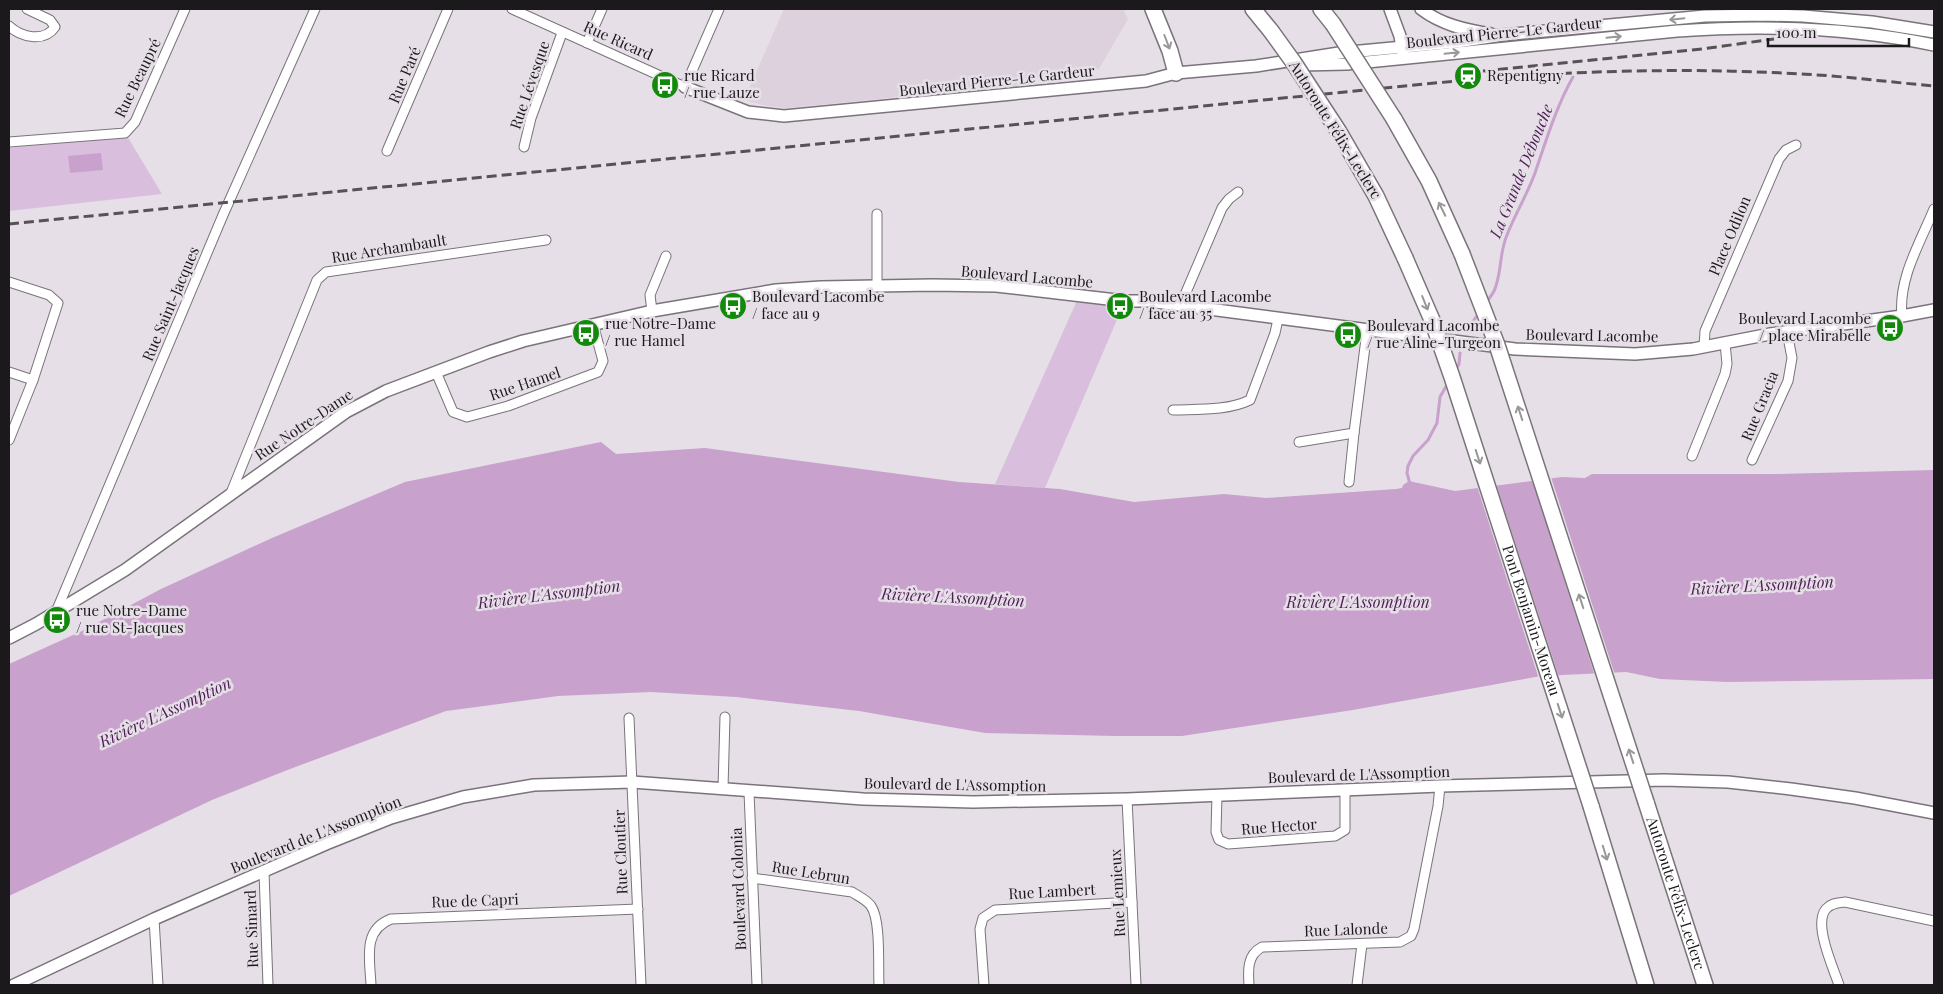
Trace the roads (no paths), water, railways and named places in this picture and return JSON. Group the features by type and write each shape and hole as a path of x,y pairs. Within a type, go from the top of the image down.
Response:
{"highway":[{"path":"1153,9 1170,51 1176,74"},
{"name":"Autoroute Félix-Leclerc","path":"1253,9 1294,63 1339,132 1376,196 1405,258"},
{"name":"Autoroute Félix-Leclerc","path":"1321,9 1333,24 1394,119 1429,181 1462,254 1502,358 1705,985"},
{"name":"Pont Benjamin-Moreau","path":"1405,258 1434,327 1452,377 1591,806 1646,985"}],"street":[{"path":"9,26 17,33 38,37 51,33 55,27 50,20 28,9"},
{"name":"Rue Beaupré","path":"9,142 125,133 135,122 185,9"},
{"name":"Rue Saint-Jacques","path":"56,612 223,215 315,9"},
{"name":"Rue Paré","path":"387,151 448,9"},
{"name":"Rue Ricard","path":"512,9 562,33 741,110"},
{"path":"587,43 602,9"},
{"path":"685,87 719,9"},
{"path":"1390,9 1403,53"},
{"path":"1421,9 1439,20 1456,27 1503,35"},
{"name":"Boulevard Pierre-Le Gardeur","path":"1403,53 1503,35 1691,17 1764,14 1853,20 1934,32"},
{"name":"Boulevard Pierre-Le Gardeur","path":"741,110 768,116 813,115 1149,80 1176,74 1256,66 1339,53 1403,53 1731,28 1826,29 1934,45"},
{"name":"Rue Lévesque","path":"524,147 531,118 562,33"},
{"name":"Place Odilon","path":"1704,347 1705,331 1779,159 1786,150 1796,145"},
{"path":"1182,306 1184,297 1222,208 1238,192"},
{"path":"1902,316 1900,302 1905,280 1934,209"},
{"path":"877,214 877,286"},
{"name":"Rue Archambault","path":"232,494 317,280 326,272 546,240"},
{"path":"652,311 650,294 666,256"},
{"path":"9,282 49,295 58,303 33,380 9,440"},
{"name":"Boulevard Lacombe","path":"652,311 776,290 877,286 996,286 1125,302 1148,301 1507,348 1563,352 1643,354 1704,347 1787,332 1934,310"},
{"name":"Rue Notre-Dame","path":"9,638 125,570 346,412 386,391 498,349 593,324 652,311"},
{"path":"1173,410 1208,409 1240,405 1250,400 1275,333 1278,319"},
{"name":"Rue Hamel","path":"436,372 453,412 460,416 467,417 508,406 598,372 603,360 593,324"},
{"path":"1349,482 1367,330"},
{"name":"Rue Gracia","path":"1752,460 1788,382 1792,358 1787,332"},
{"path":"1692,456 1725,374 1727,364 1725,343"},
{"path":"9,372 33,380"},
{"path":"1299,442 1354,433"},
{"path":"722,788 725,717"},
{"name":"Rue Cloutier","path":"628,718 641,985"},
{"name":"Boulevard de L'Assomption","path":"14,985 32,981 154,919 391,818 464,797 534,785 632,782 863,799 973,802 1127,799 1616,780 1706,781 1827,793 1934,814"},
{"name":"Rue Lalonde","path":"1249,985 1248,968 1251,956 1262,947 1400,942 1407,939 1414,932 1438,806 1440,786"},
{"name":"Rue Hector","path":"1217,795 1216,832 1219,840 1228,844 1335,836 1345,830 1345,790"},
{"name":"Boulevard Colonia","path":"749,792 757,985"},
{"name":"Rue Lemieux","path":"1127,799 1136,985"},
{"name":"Rue Simard","path":"264,872 268,985"},
{"name":"Rue Lebrun","path":"752,878 852,892 864,900 872,907 877,921 879,985"},
{"name":"Rue Lambert","path":"984,985 980,929 983,918 995,910 1132,902"},
{"path":"1839,985 1821,930 1822,917 1827,908 1834,904 1845,902 1934,921"},
{"name":"Rue de Capri","path":"371,985 370,942 380,922 391,918 638,909"},
{"path":"154,919 158,985"},
{"path":"1357,985 1362,944"}],"water":[{"path":"101,153 103,170 70,173 68,156"},
{"name":"Rivière L'Assomption","path":"601,442 616,454 705,448 959,482 1060,489 1134,502 1224,494 1266,498 1396,489 1402,488 1409,481 1455,491 1562,477 1585,478 1592,474 1779,474 1934,470 1934,679 1728,682 1660,679 1626,672 1541,676 1353,710 1182,736 985,733 859,711 736,697 651,692 558,696 446,711 212,800 9,896 9,664 82,631 161,589 272,538 405,482"}],"waterway":[{"name":"La Grande Débouche","path":"1485,304 1497,284 1504,242 1532,181 1556,112 1573,77"},
{"name":"La Grande Débouche","path":"1469,327 1479,313"},
{"name":"La Grande Débouche","path":"1455,371 1459,364 1460,353"},
{"name":"La Grande Débouche","path":"1410,484 1407,473 1408,466 1413,456 1428,440 1437,423 1440,397 1448,383"}],"railway":[{"path":"1483,71 1702,49 1774,39"},
{"path":"1472,79 1562,73 1742,71 1832,76 1934,86"},
{"path":"9,224 1466,80"}],"place":[{"name":"Repentigny","path":"1468,76"},
{"name":"rue Ricard / rue Lauze","path":"665,85"},
{"name":"Boulevard Lacombe / face au 9","path":"733,306"},
{"name":"Boulevard Lacombe / face au 35","path":"1120,306"},
{"name":"Boulevard Lacombe / place Mirabelle","path":"1890,328"},
{"name":"rue Notre-Dame / rue Hamel","path":"586,333"},
{"name":"Boulevard Lacombe / rue Aline-Turgeon","path":"1348,335"},
{"name":"rue Notre-Dame / rue St-Jacques","path":"57,620"}]}
